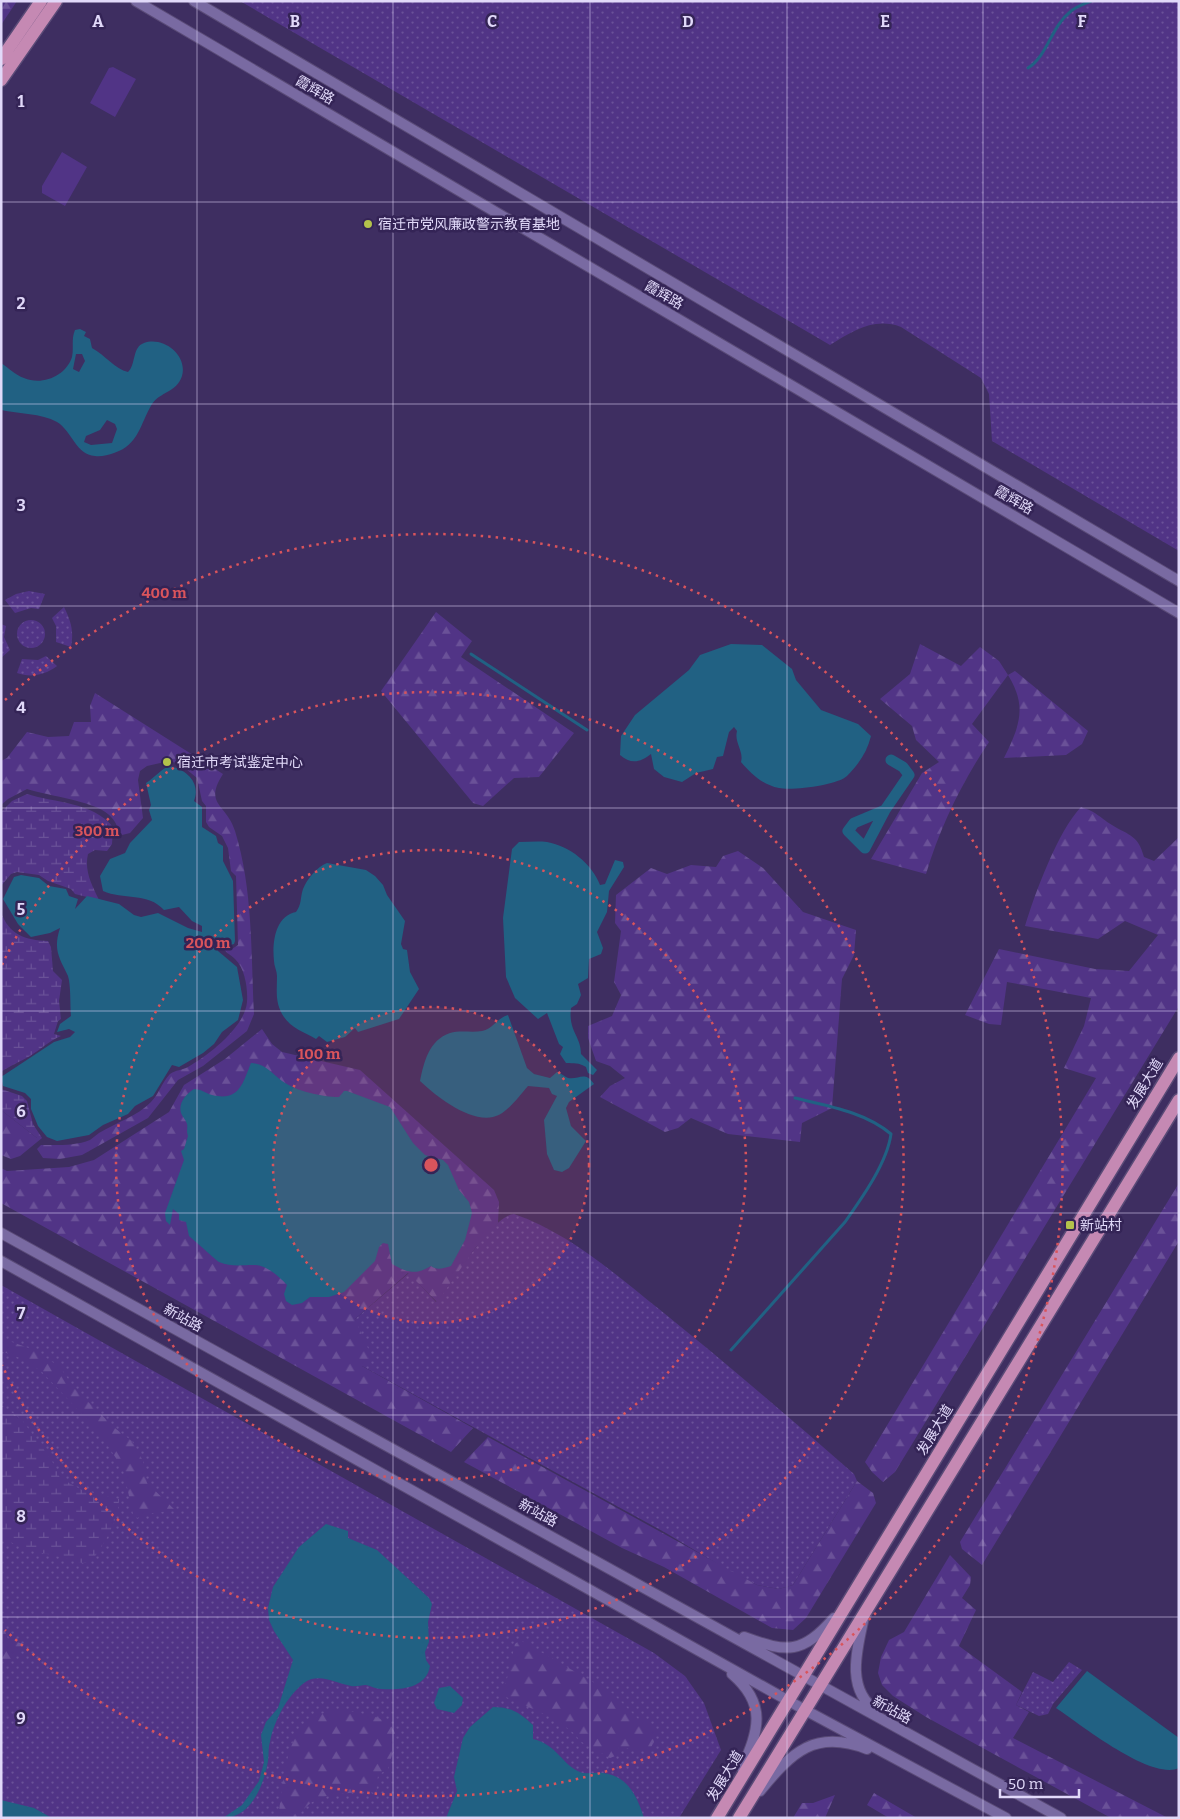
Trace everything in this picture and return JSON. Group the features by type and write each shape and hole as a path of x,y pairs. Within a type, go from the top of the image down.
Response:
{"main road":[{"path":"1,59 41,1"},
{"path":"1,80 56,1"},
{"name":"发展大道","path":"717,1818 1179,1058"},
{"path":"740,1817 1179,1100"}],"street":[{"name":"霞辉路","path":"136,1 1179,613"},
{"name":"霞辉路","path":"194,1 1179,581"},
{"name":"新站路","path":"1,1233 1061,1818"},
{"path":"1,1261 788,1701 1006,1818"},
{"path":"716,1627 771,1647 789,1649 808,1643 823,1630 849,1600"},
{"path":"866,1611 859,1642 855,1674 863,1699 869,1706 928,1745"},
{"path":"696,1649 746,1687 757,1710 757,1728 752,1746 725,1806"},
{"path":"740,1817 797,1752 813,1743 842,1741 912,1767"}],"green space":[{"path":"1,1 17,1 1,25"},
{"path":"240,1 1179,1 1179,551 992,441 989,394 981,378 901,327 882,324 864,327 830,345"},
{"path":"113,67 136,79 115,117 90,103 109,68"},
{"path":"62,152 87,167 65,206 42,193 42,186"},
{"path":"29,591 45,594 39,609 31,608 15,613 5,600 16,594"},
{"path":"64,607 71,626 71,647 56,642 56,626 52,618"},
{"path":"436,612 472,641 461,657 574,733 539,777 514,778 483,806 473,803 381,691"},
{"path":"31,620 41,624 45,634 41,644 31,648 21,644 17,634 21,624"},
{"path":"1,624 6,626 4,637 10,650 1,658"},
{"path":"920,644 961,666 980,647 999,661 1008,675 972,724 989,742 953,805 938,839 926,874 871,859 922,773 939,762 916,740 912,726 880,699 910,674"},
{"path":"46,656 57,666 48,672 38,675 17,673 22,659 38,660"},
{"path":"1015,671 1088,731 1082,744 1066,755 1004,758 1014,736 1019,717 1018,697 1008,675"},
{"path":"95,693 223,774 215,792 218,804 227,815 235,831 245,875 250,921 254,1014 247,1031 203,1066 178,1080 148,1118 82,1155 60,1159 43,1158 37,1149 41,1145 72,1144 90,1140 99,1133 133,1116 145,1107 154,1099 170,1074 196,1062 225,1039 240,1021 247,1002 246,985 241,968 222,946 232,949 238,945 236,876 231,871 228,848 222,836 209,827 206,822 206,806 202,801 197,778 180,764 169,761 147,766 140,771 138,780 143,818 130,833 122,835 114,820 106,812 73,800 27,789 1,805 1,761 7,758 27,732 48,737 69,736 74,722 91,722 90,706"},
{"path":"27,794 84,808 105,819 113,827 112,844 107,851 95,850 88,854 88,872 99,900 75,894 71,889 48,881 39,875 17,872 11,874 1,886 1,812 12,801"},
{"path":"1081,807 1132,837 1139,844 1144,857 1154,861 1179,837 1179,1006 895,1472 883,1482 865,1462 1096,1078 1064,1068 1084,1026 1091,998 1007,982 1001,1025 989,1024 965,1015 999,949 1095,969 1129,971 1158,935 1125,921 1098,939 1025,926 1041,880 1056,846 1072,818"},
{"path":"738,851 763,868 803,912 856,930 854,955 842,979 832,1108 802,1123 800,1142 728,1134 691,1118 678,1128 665,1132 600,1097 610,1086 625,1078 610,1066 596,1061 588,1038 588,1026 612,1016 621,995 614,982 621,931 615,923 616,895 651,868 667,874 691,865 716,867 723,856"},
{"path":"1,912 8,926 19,935 48,941 51,947 53,971 62,980 59,1001 61,1019 58,1021 54,1034 61,1036 1,1072"},
{"path":"262,1029 272,1044 282,1052 360,1070 494,1190 499,1202 498,1223 476,1247 437,1302 408,1273 355,1319 371,1355 362,1366 473,1428 451,1452 1,1203 1,1168 7,1171 69,1167 94,1160 169,1112 184,1085 225,1059"},
{"path":"1,1089 22,1096 27,1101 33,1124 42,1138 37,1138 1,1110"},
{"path":"1,1110 37,1138 42,1138 20,1156 11,1159 1,1155"},
{"path":"1179,1183 1179,1241 982,1565 962,1549 960,1542"},
{"path":"514,1214 554,1232 608,1269 684,1329 854,1474 857,1481 793,1585 779,1589 757,1585 362,1366 355,1319 409,1273 436,1302 484,1237 494,1226"},
{"path":"1,1285 654,1653 685,1676 704,1703 721,1750 679,1818 1,1818"},
{"path":"1,1338 34,1350 60,1367 74,1388 116,1429 132,1441 143,1461 147,1483 175,1510 146,1514 137,1518 133,1514 123,1469 99,1432 42,1372 25,1360 1,1351"},
{"path":"1,1405 22,1420 52,1461 60,1478 82,1490 119,1499 113,1524 105,1541 90,1563 77,1562 28,1550 1,1536"},
{"path":"488,1437 757,1585 779,1589 793,1585 857,1481 873,1493 876,1503 806,1618 793,1630 772,1628 664,1567 622,1548 464,1462"},
{"path":"950,1555 971,1577 970,1585 962,1598 976,1610 959,1646 1022,1692 1016,1705 1029,1712 1013,1738 1168,1818 1111,1818 926,1717 893,1696 882,1685 878,1673 881,1657 889,1640 904,1632"},
{"path":"1,1621 8,1639 23,1644 14,1660 1,1661"},
{"path":"520,1640 612,1693 638,1719 654,1725 655,1739 649,1752 619,1747 618,1755 610,1758 580,1741 575,1734 555,1719 497,1693 506,1683 515,1644"},
{"path":"1069,1662 1082,1670 1053,1704 1048,1714 1039,1716 1016,1705 1033,1672 1053,1682"},
{"path":"332,1710 376,1717 384,1720 394,1730 394,1750 388,1769 378,1775 376,1794 363,1791 326,1796 313,1801 297,1818 278,1818 285,1768 292,1743 304,1724 310,1719"},
{"path":"874,1793 917,1818 889,1818 867,1805"},
{"path":"835,1795 825,1818 793,1818 802,1803 813,1803"}],"water":[{"path":"80,329 86,332 84,336 90,339 92,348 119,368 128,372 140,345 151,342 159,342 172,349 178,354 183,368 180,381 172,389 155,400 138,433 129,445 102,456 89,455 83,452 67,431 51,419 1,410 1,363 24,378 38,381 52,378 69,364 72,357 75,330","holes":["76,354 82,354 85,361 79,372 73,369","107,420 115,424 117,429 112,443 91,445 84,442 86,436 100,430"]},
{"path":"731,644 762,645 792,669 796,680 821,710 858,724 871,736 862,758 847,776 825,785 804,788 785,789 763,782 753,775 741,762 742,758 736,735 737,731 734,727 729,732 723,756 717,757 713,769 696,773 682,782 664,777 654,769 651,754 636,761 628,760 620,755 621,736 635,715 689,670 700,655"},
{"path":"170,766 187,774 194,783 196,794 194,801 202,807 202,827 216,836 218,843 223,846 223,861 233,881 235,941 234,944 230,945 218,941 216,944 218,951 237,967 243,1000 238,1020 222,1032 214,1044 203,1053 179,1067 172,1065 153,1096 135,1106 128,1114 103,1125 89,1135 57,1141 47,1137 38,1126 31,1109 31,1099 25,1093 3,1086 1,1077 54,1042 70,1037 75,1032 69,1029 57,1032 60,1024 71,1016 69,980 57,948 60,928 50,933 31,937 18,924 3,899 14,877 21,875 39,878 49,886 66,889 69,896 78,899 75,909 87,896 119,904 134,915 141,917 158,913 188,928 202,932 202,926 192,921 179,907 164,910 158,904 143,898 111,894 103,891 100,876 110,859 125,853 130,843 152,820 146,783"},
{"path":"519,842 547,842 564,847 586,863 600,885 605,884 615,860 623,862 624,867 609,891 607,912 597,932 603,948 601,954 589,959 588,978 578,984 581,995 577,1004 571,1008 571,1022 579,1042 581,1054 597,1070 593,1075 588,1073 583,1065 566,1063 560,1054 563,1047 559,1044 547,1013 538,1019 515,998 506,977 503,918 512,849"},
{"path":"327,863 366,870 383,885 387,895 405,921 401,944 403,949 407,950 410,972 419,989 399,1019 358,1032 355,1028 345,1037 327,1042 319,1036 316,1039 297,1029 282,1014 277,1000 274,946 276,931 279,925 283,919 298,909 307,881 316,870"},
{"path":"508,1015 527,1068 534,1074 550,1078 557,1072 568,1078 585,1076 594,1084 569,1102 566,1108 571,1126 586,1141 569,1168 562,1172 554,1170 547,1154 544,1120 557,1096 552,1094 549,1088 528,1086 503,1112 493,1117 484,1118 474,1116 454,1107 420,1081 423,1066 432,1046 443,1036 454,1032 486,1030"},
{"path":"251,1063 264,1067 288,1085 317,1095 339,1097 344,1091 347,1091 390,1107 413,1143 425,1155 443,1160 448,1165 459,1190 469,1202 472,1213 465,1240 451,1266 438,1269 431,1266 421,1271 407,1271 392,1264 388,1244 383,1243 379,1247 375,1261 344,1292 329,1297 310,1297 302,1303 292,1305 286,1301 284,1294 287,1285 272,1272 258,1265 223,1264 189,1236 186,1222 179,1220 179,1214 173,1209 170,1225 166,1221 165,1213 184,1160 181,1151 184,1149 188,1136 187,1124 180,1109 183,1099 194,1089 221,1096 229,1096 235,1093 243,1083"},
{"path":"326,1524 348,1531 348,1538 377,1550 429,1598 432,1604 428,1622 429,1642 425,1652 426,1660 430,1666 428,1674 418,1684 396,1689 379,1689 366,1685 351,1686 321,1678 315,1678 304,1683 292,1695 278,1718 269,1744 266,1770 255,1798 233,1817 223,1818 242,1805 259,1781 264,1762 261,1735 266,1722 278,1708 293,1660 269,1620 268,1608 273,1587 299,1547"},
{"path":"1087,1671 1179,1738 1179,1768 1167,1770 1134,1759 1056,1708"},
{"path":"450,1686 463,1698 462,1705 454,1713 437,1709 434,1703 439,1688"},
{"path":"493,1707 510,1710 524,1717 533,1725 533,1739 554,1750 574,1769 583,1773 603,1773 619,1778 635,1795 644,1818 446,1818 457,1791 454,1777 463,1738 470,1727"},
{"path":"1,1800 34,1808 52,1818 1,1818"}],"waterway":[{"path":"1028,68 1040,56 1064,18 1074,9 1091,1"},
{"path":"471,654 587,730"},
{"path":"885,810 854,823 848,831 865,848 885,810 909,775 903,767 891,760"},
{"path":"731,1350 845,1222 873,1180 889,1145 891,1134 870,1120 833,1107 795,1098"}],"place":[{"name":"宿迁市党风廉政警示教育基地","path":"368,224"},
{"name":"宿迁市考试鉴定中心","path":"167,762"},
{"name":"新站村","path":"1070,1225"}]}
